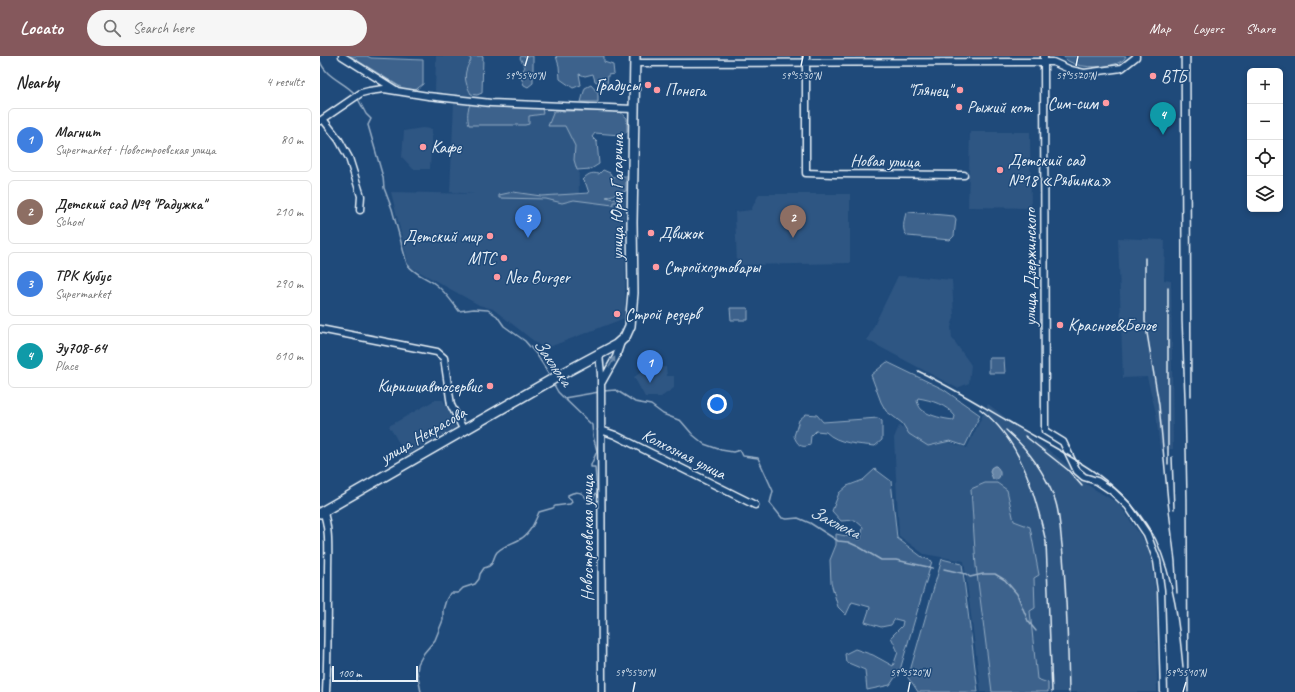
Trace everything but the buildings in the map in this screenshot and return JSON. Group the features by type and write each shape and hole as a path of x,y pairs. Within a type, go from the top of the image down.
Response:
{"main road":[{"name":"улица Юрия Гагарина","path":"624,339 630,326 632,300 633,109 635,59"},
{"path":"599,354 624,339"},
{"name":"улица Некрасова","path":"321,512 599,354"}],"street":[{"path":"342,56 399,92"},
{"path":"635,59 1044,59 1070,70 1084,73 1122,68 1136,57"},
{"name":"Новая улица","path":"806,59 806,173 964,175"},
{"name":"улица Дзержинского","path":"1044,59 1045,431 1063,442 1077,471 1084,476 1097,481 1112,491 1128,506 1147,534 1158,561 1161,590 1164,692"},
{"path":"360,210 361,196 349,158 339,140 322,120 352,98 369,90 384,90 491,103 633,109"},
{"path":"320,329 437,352 444,358 451,405 464,430"},
{"name":"Новостроевская улица","path":"601,384 624,339"},
{"name":"Новостроевская улица","path":"599,354 601,384 602,692"},
{"name":"Колхозная улица","path":"601,430 615,435 755,505"},
{"path":"321,512 326,519 328,555 329,636 326,692"}],"shaded area":[{"path":"350,56 423,60 423,84 413,92 404,89"},
{"path":"436,56 480,56 479,97 435,91"},
{"path":"469,56 483,56 482,93 477,95 471,94 465,77 471,60"},
{"path":"521,56 533,56 533,83 528,87 524,85 520,75 525,67 520,58"},
{"path":"556,56 604,56 604,62 613,65 614,74 608,75 607,87 595,81 593,74 585,76 579,74 581,85 573,88 560,79 559,66"},
{"path":"1063,56 1126,56 1123,60 1111,65 1088,67 1068,61"},
{"path":"591,85 598,93 598,102 581,102 585,88"},
{"path":"454,102 578,109 579,196 625,197 625,318 544,349 493,309 479,305 409,266 391,192 474,194 450,192"},
{"path":"471,103 542,108 543,114 529,116 529,124 525,125 469,125 468,114"},
{"path":"554,111 619,111 627,118 627,132 620,135 595,133 592,137 597,142 599,164 591,169 577,170 574,160 575,146 565,126 548,126"},
{"path":"422,128 432,129 430,169 413,169 402,157 404,131"},
{"name":"Детский сад №18 «Рябинка»","path":"970,132 1030,132 1031,208 968,207"},
{"path":"603,170 610,173 612,177 626,176 626,191 606,197 619,200 621,202 613,202 613,205 574,200 562,203 546,199 499,198 499,195 513,192 541,196 589,193 586,184 582,180 590,174 599,174"},
{"path":"759,194 850,194 850,263 737,265 735,212 751,210"},
{"path":"906,213 954,216 956,219 954,236 950,240 908,236 904,232 904,219"},
{"path":"1118,238 1165,240 1164,280 1171,281 1173,449 1160,450 1156,413 1147,377 1123,378"},
{"path":"898,276 952,280 954,317 951,327 952,338 971,365 969,383 957,388 867,340"},
{"path":"730,308 748,308 748,320 731,320"},
{"path":"989,358 1004,358 1005,373 989,373"},
{"path":"887,362 943,389 980,415 965,446 950,441 928,446 909,434 902,423 886,411 871,375","holes":["918,398 933,402 948,409 955,416 954,420 937,417 922,410 919,407 917,401"]},
{"path":"666,367 667,376 674,376 674,388 661,397 645,397 634,377 648,368"},
{"path":"435,400 443,400 456,427 406,455 389,426"},
{"path":"988,404 1073,469 1086,484 1119,504 1146,544 1151,560 1156,593 1157,692 981,692 964,561 924,554 899,536 894,438 899,426 967,448"},
{"path":"806,414 817,415 823,422 878,418 882,421 882,440 875,446 855,444 836,439 826,432 816,431 811,436 810,445 802,446 796,441 794,436 799,420"},
{"path":"996,466 1000,471 999,477 996,480 993,479 990,472 991,468"},
{"path":"875,469 891,481 897,538 922,557 932,561 900,670 890,685 867,690 865,670 846,662 845,654 855,649 873,655 893,666 898,652 891,637 902,626 903,621 895,619 891,625 881,627 865,622 870,607 852,602 846,615 838,607 831,583 830,560 836,545 836,534 861,539 863,527 855,520 841,521 832,511 839,493 847,486 863,480"},
{"path":"985,483 997,483 1007,490 1014,521 1030,527 1039,575 1034,578 1035,608 1030,611 1037,679 1048,683 1048,692 992,692 976,566 971,489"},
{"path":"942,559 962,564 978,692 918,692 908,678"}],"waterway":[{"name":"Заклюка","path":"320,61 331,76 355,94"},
{"name":"Заклюка","path":"357,97 366,114 371,119 368,125 383,177 384,188 392,209 407,264 416,273 439,287 459,311 474,309 488,310 497,316 504,326 525,341 537,355 551,377"},
{"name":"Заклюка","path":"553,383 558,392 564,398 599,392"},
{"name":"Заклюка","path":"603,391 616,390 635,402 651,405 663,414 681,421 693,435 704,444 721,450 733,452 740,450 743,456 758,458 773,491 770,503 782,518 798,518 810,523 838,541 848,542 881,560 896,560 933,568"},
{"path":"421,692 417,672 418,664 424,653 435,640 443,620 443,610 446,600 450,593 458,593 463,588 475,584 484,568 492,564 497,552 528,533 539,512 555,506 570,504 572,502 568,495 573,493 578,492 586,498 592,500 597,492 595,467 591,467 597,451 592,425 564,398"},
{"name":"Заклюка","path":"944,569 966,574 970,577 983,574 995,574 1005,580 1017,594 1028,621 1036,631"}],"railway":[{"path":"1181,56 1182,321 1187,499 1188,692"},
{"path":"1190,56 1191,396"},
{"path":"1145,258 1145,321 1159,405 1177,593"},
{"path":"1168,288 1168,464"},
{"path":"918,371 1083,464 1118,490 1133,506 1155,538 1167,571 1175,602 1183,667"},
{"path":"980,409 994,422 1016,452 1025,470 1042,524 1046,542 1052,692"},
{"path":"1006,430 1028,453 1040,470 1050,488 1058,509 1065,582 1069,692"},
{"path":"1025,436 1068,470 1082,486"},
{"path":"1172,457 1174,509"}],"place":[{"name":"ВТБ","path":"1153,76"},
{"name":"Градусы","path":"648,85"},
{"name":"Понега","path":"657,90"},
{"name":"\"Глянец\"","path":"960,90"},
{"name":"Сим-сим","path":"1106,103"},
{"name":"Рыжий кот","path":"959,107"},
{"name":"Эу708-64","path":"1163,135"},
{"name":"Кафе","path":"423,147"},
{"name":"Детский сад №18 «Рябинка»","path":"1000,170"},
{"name":"Движок","path":"651,233"},
{"name":"Детский мир","path":"490,236"},
{"name":"ТРК Кубус","path":"528,238"},
{"name":"Детский cад №9 \"Радужка\"","path":"793,238"},
{"name":"МТС","path":"504,258"},
{"name":"Стройхозтовары","path":"656,267"},
{"name":"Neo Burger","path":"497,277"},
{"name":"Строй резерв","path":"617,314"},
{"name":"Красное&Белое","path":"1060,325"},
{"name":"Магнит","path":"650,383"},
{"name":"Киришиавтосервис","path":"490,386"}]}
